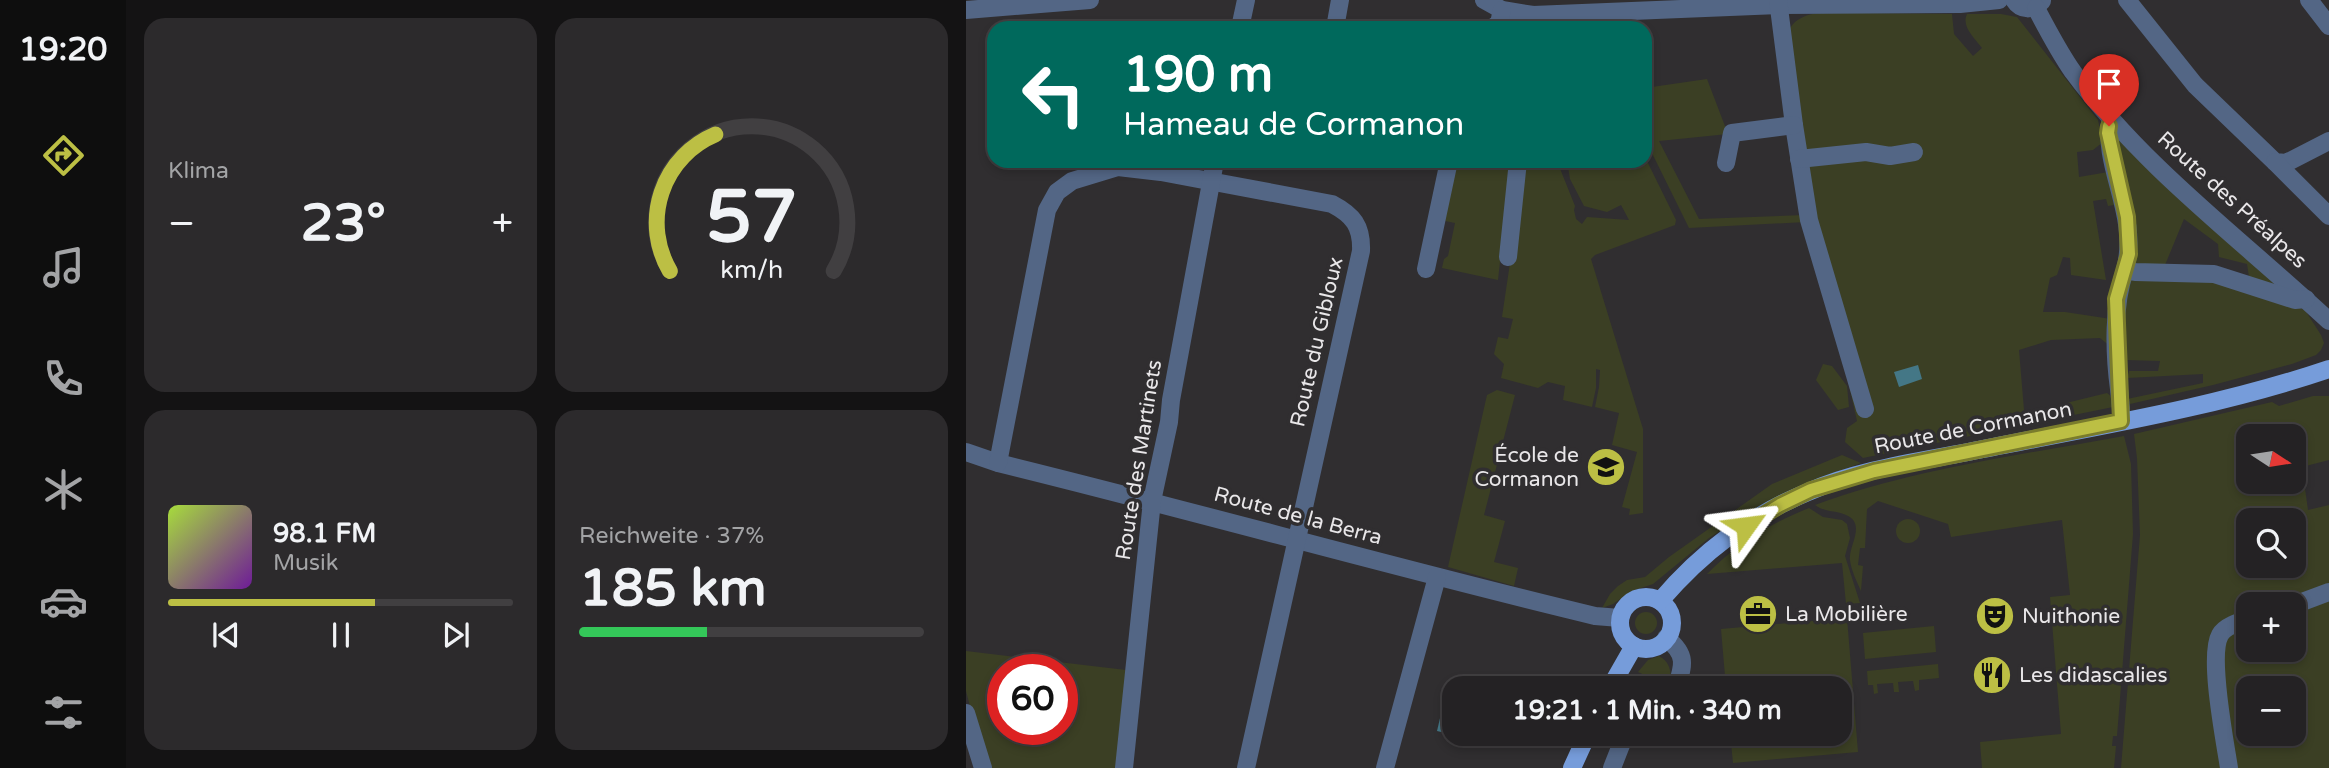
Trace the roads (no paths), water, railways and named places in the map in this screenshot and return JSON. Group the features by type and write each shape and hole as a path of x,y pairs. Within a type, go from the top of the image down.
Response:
{"main road":[{"name":"Route de Cormanon","path":"1660,601 1700,558 1719,543 1780,505 1811,490 1874,471 2197,406 2329,369"},
{"path":"1641,597 1660,601 1671,621 1667,638 1650,648 1634,646 1621,632 1620,618 1626,606 1641,597"},
{"path":"1617,676 1634,646"},
{"path":"1572,768 1582,746"}],"street":[{"path":"966,10 1090,0"},
{"path":"1242,21 1246,0"},
{"path":"1336,21 1340,0"},
{"path":"1484,0 1498,21"},
{"path":"1504,21 1534,15 1779,2 1926,1 1960,4 1999,0"},
{"name":"Route des Préalpes","path":"2014,0 2023,8 2039,4 2073,72 2111,118 2180,189 2329,321"},
{"path":"2127,0 2195,85 2329,216"},
{"path":"2309,0 2329,26"},
{"path":"1779,2 1809,220 1865,409"},
{"path":"2111,118 2108,133 2127,217 2129,254 2116,299 2121,421"},
{"path":"1726,163 1732,133 1794,125"},
{"path":"2275,162 2286,163 2329,141"},
{"path":"1799,159 1866,152 1890,156 1914,152"},
{"path":"998,463 1046,210 1057,192 1072,181 1115,168"},
{"path":"1124,168 1212,182"},
{"name":"Route des Martinets","path":"1124,768 1152,501 1169,422 1214,168"},
{"path":"1426,270 1447,168"},
{"path":"1508,257 1517,168"},
{"name":"Route du Gibloux","path":"1212,182 1332,204 1348,213 1362,234 1361,251 1297,539"},
{"path":"2125,270 2214,274 2295,300 2306,299"},
{"name":"Route de la Berra","path":"966,453 1437,577 1595,616 1620,618"},
{"path":"1246,768 1297,539"},
{"path":"1385,768 1437,577"},
{"path":"2306,601 2329,592"},
{"path":"2229,768 2216,667 2216,646 2221,634 2236,625"},
{"path":"1667,638 1677,646 1683,657 1679,676"},
{"path":"966,713 983,768"},
{"path":"1612,768 1621,746"}],"water":[{"path":"1918,365 1922,379 1899,387 1894,372"},
{"path":"1442,710 1442,732 1437,731"}],"place":[{"name":"École de Cormanon","path":"1606,467"},
{"name":"La Mobilière","path":"1758,614"},
{"name":"Nuithonie","path":"1995,616"},
{"name":"Les didascalies","path":"1992,675"}]}
